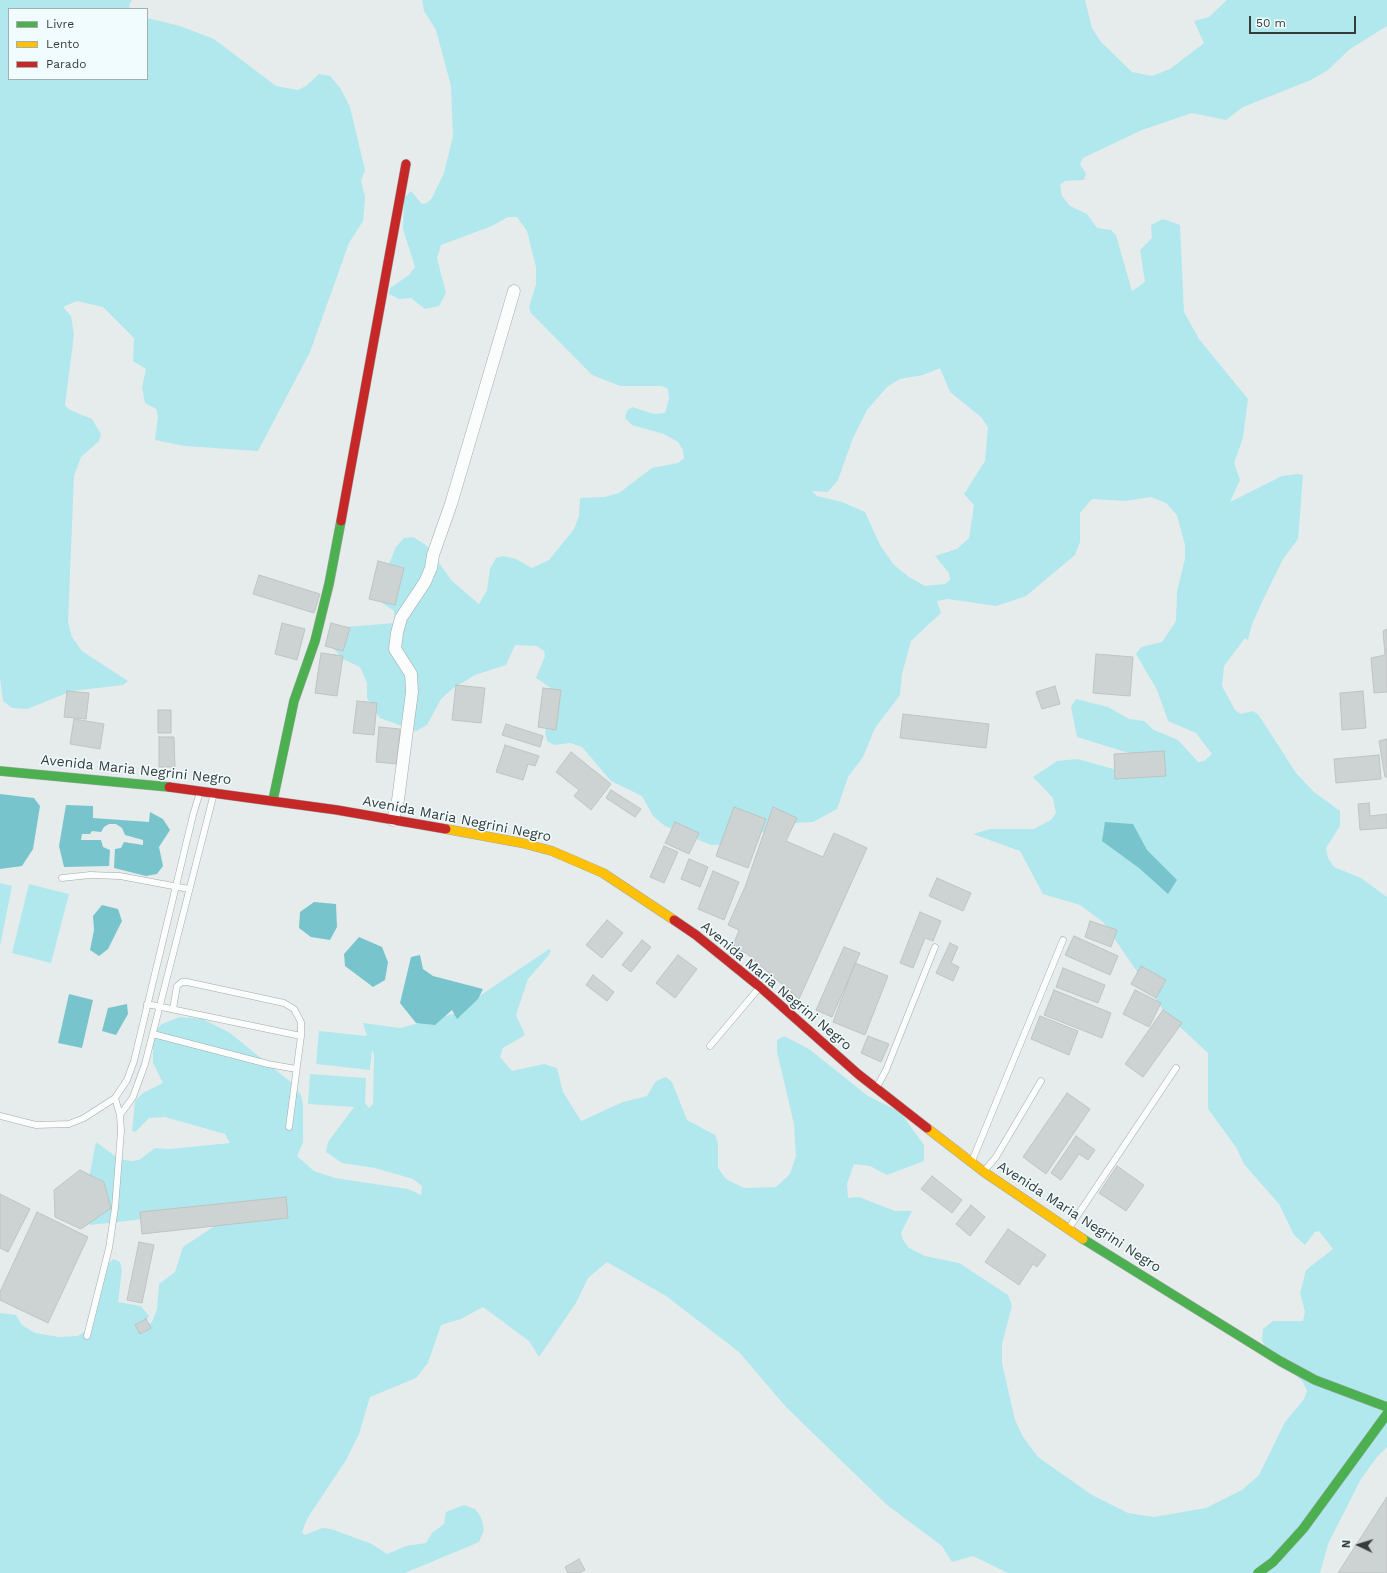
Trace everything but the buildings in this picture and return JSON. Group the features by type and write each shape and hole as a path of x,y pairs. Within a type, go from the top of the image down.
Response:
{"street":[{"path":"273,800 294,701 315,641 329,584 363,408 406,164"},
{"path":"393,820 398,800 412,692 411,674 395,649 397,633 401,618 425,582 431,568 433,555 453,497 514,291"},
{"name":"Avenida Maria Negrini Negro","path":"0,771 130,782 200,790 273,800 393,820 522,843 552,851 603,873 696,935 760,987 876,1088 984,1172 1068,1229 1280,1361 1315,1380 1387,1407"},
{"path":"1258,1573 1273,1562 1303,1528 1387,1414"}],"lane":[{"path":"0,1116 36,1125 69,1124 84,1118 116,1098 127,1080 134,1061 200,790"},
{"path":"120,1115 133,1097 145,1064 161,1006 214,792"},
{"path":"62,878 90,875 120,876 176,885 189,889"},
{"path":"972,1162 1063,940"},
{"path":"876,1088 886,1070 935,947"},
{"path":"172,1009 177,986 182,982 284,1003 294,1009 301,1022 301,1036 289,1127"},
{"path":"710,1046 760,987"},
{"path":"147,1004 301,1036"},
{"path":"153,1034 268,1064 296,1069"},
{"path":"1068,1229 1176,1068"},
{"path":"984,1172 996,1157 1041,1080"},
{"path":"87,1336 109,1248 115,1208 120,1153 120,1115 116,1098"}],"shaded area":[{"path":"0,0 132,0 129,5 130,8 8,8 8,80 148,80 148,18 180,26 214,39 276,86 298,90 306,86 319,74 330,76 341,89 350,107 365,170 361,181 365,197 363,221 349,243 310,352 258,451 185,446 155,440 158,416 156,409 145,403 142,387 146,369 133,361 134,338 103,307 77,301 63,307 71,316 74,335 65,405 70,410 92,419 101,434 99,441 81,457 74,476 68,622 72,637 82,651 128,681 123,685 72,691 27,709 12,708 3,701 0,678"},
{"path":"422,0 1085,0 1092,28 1101,42 1132,72 1152,76 1170,69 1204,43 1194,21 1209,17 1227,0 1387,0 1387,26 1350,49 1328,70 1311,80 1243,107 1226,120 1192,113 1142,130 1083,158 1080,164 1086,174 1084,180 1065,181 1060,185 1062,196 1070,206 1087,214 1097,228 1111,230 1116,235 1132,291 1145,282 1140,250 1152,238 1151,225 1163,219 1180,225 1184,312 1199,339 1248,399 1243,438 1234,463 1240,480 1230,502 1282,476 1298,474 1303,475 1298,539 1283,559 1252,624 1248,640 1245,638 1224,666 1222,686 1235,710 1241,714 1252,711 1258,714 1296,773 1314,792 1340,811 1340,826 1326,848 1328,858 1334,867 1361,878 1387,897 1387,1447 1377,1457 1361,1479 1328,1544 1320,1573 1008,1573 973,1556 952,1562 942,1546 887,1505 786,1407 739,1352 666,1296 607,1262 588,1278 576,1303 539,1357 529,1341 483,1307 461,1319 441,1325 428,1363 416,1378 370,1397 359,1434 346,1460 307,1519 302,1532 305,1535 322,1528 331,1529 372,1544 387,1554 406,1546 426,1543 432,1533 444,1524 446,1512 464,1505 475,1509 481,1517 484,1530 479,1542 405,1573 0,1573 0,1313 16,1315 22,1325 35,1333 59,1337 78,1336 85,1331 105,1265 114,1259 120,1262 122,1270 118,1302 141,1306 149,1316 144,1326 152,1322 157,1309 159,1284 175,1272 183,1247 222,1221 202,1206 136,1220 90,1225 88,1221 89,1178 96,1142 119,1159 131,1161 139,1160 155,1148 169,1149 230,1143 225,1134 165,1117 149,1118 135,1132 132,1131 135,1101 143,1093 163,1083 153,1063 153,1044 157,1029 162,1024 180,1017 203,1019 230,1033 293,1084 301,1095 303,1105 303,1142 297,1156 314,1171 335,1178 408,1189 421,1195 422,1186 413,1179 375,1168 342,1163 326,1152 328,1142 354,1107 308,1104 310,1074 366,1078 365,1103 369,1108 373,1104 374,1055 372,1049 370,1070 316,1064 319,1031 367,1036 363,1023 400,1028 453,1014 549,949 551,951 548,956 528,979 516,1015 525,1035 503,1048 500,1057 512,1071 544,1064 557,1068 563,1092 581,1121 623,1102 647,1096 656,1081 666,1077 672,1082 687,1120 715,1135 718,1143 718,1168 726,1179 744,1188 776,1187 790,1174 796,1156 794,1124 777,1052 777,1040 784,1036 809,1049 868,1096 900,1112 924,1145 924,1161 887,1175 870,1166 854,1164 847,1184 848,1198 859,1197 895,1211 912,1211 901,1233 903,1240 909,1248 925,1256 959,1263 1008,1295 1012,1306 1002,1344 1002,1363 1015,1420 1023,1437 1038,1457 1092,1495 1128,1513 1154,1517 1206,1508 1242,1490 1259,1475 1285,1422 1304,1399 1307,1391 1303,1382 1267,1351 1262,1340 1263,1329 1273,1321 1303,1321 1305,1312 1300,1293 1306,1270 1333,1249 1319,1231 1315,1232 1305,1245 1294,1235 1279,1204 1244,1164 1236,1147 1208,1109 1208,1053 1166,1014 1103,922 1080,905 1043,894 1020,851 973,834 990,829 1034,829 1051,820 1056,813 1053,798 1033,777 1057,761 1078,759 1124,772 1135,755 1077,737 1071,707 1076,699 1108,707 1129,719 1144,721 1154,730 1178,740 1198,762 1204,761 1212,754 1196,733 1168,721 1157,690 1136,654 1141,647 1162,642 1176,621 1177,591 1185,559 1185,545 1177,515 1166,503 1151,497 1126,501 1092,499 1080,513 1080,542 1075,555 1026,596 996,606 948,599 937,601 941,613 911,641 902,674 900,695 875,728 863,757 848,777 837,809 813,822 779,824 740,844 711,845 665,826 653,816 642,796 611,781 582,747 570,743 554,745 547,741 545,732 554,707 552,689 536,678 545,656 544,651 537,646 515,645 506,665 475,675 452,689 441,699 427,725 416,731 380,718 367,698 367,683 360,667 343,659 334,649 335,638 345,627 395,623 394,611 378,600 376,595 396,547 404,538 413,537 426,545 452,581 479,604 487,590 490,569 496,558 503,556 516,559 532,568 549,560 574,529 579,516 580,498 604,497 619,493 652,468 678,463 684,458 683,450 678,442 664,434 632,425 625,418 627,411 632,407 654,414 665,413 669,399 668,389 662,386 620,386 592,375 531,313 529,307 536,284 536,267 527,231 517,217 508,217 492,226 441,245 437,258 446,293 439,306 425,309 411,298 399,299 389,294 390,288 409,275 415,267 403,229 404,198 411,191 422,204 427,203 432,198 444,173 453,136 451,86 436,30 424,11","holes":["940,368 950,392 981,417 988,427 985,461 964,494 974,505 969,538 957,549 935,556 949,573 950,580 945,584 925,586 909,577 894,565 880,545 865,512 842,502 817,496 812,491 828,492 838,480 853,438 867,410 887,387 900,379 923,375"]},
{"path":"0,794 34,798 40,806 33,849 22,866 0,869"},
{"path":"66,805 93,806 93,818 149,822 150,812 163,819 170,830 159,847 163,866 157,874 146,876 114,868 115,849 121,848 124,842 143,845 143,840 125,835 122,828 116,824 109,824 104,827 101,832 92,831 90,834 82,834 81,840 101,840 103,847 110,850 109,866 64,867 59,846"},
{"path":"1105,822 1133,824 1147,850 1177,880 1168,894 1139,868 1102,841"},
{"path":"0,883 12,886 0,946"},
{"path":"29,884 69,894 51,963 12,953"},
{"path":"314,902 336,904 337,927 330,940 311,937 299,928 300,912"},
{"path":"102,905 118,909 122,921 108,949 99,956 90,950 94,930 93,916"},
{"path":"359,937 382,947 388,962 385,980 373,987 345,966 344,954"},
{"path":"420,955 423,969 433,976 483,989 478,999 457,1019 452,1010 435,1025 416,1023 400,1003 411,957"},
{"path":"69,994 93,1000 82,1048 58,1043"},
{"path":"127,1004 128,1014 116,1035 102,1031 108,1008"}],"traffic: fast":[{"path":"273,800 294,701 315,641 329,584 341,521"},
{"path":"0,771 169,787"},
{"path":"1083,1239 1280,1361 1315,1380 1387,1407"},
{"path":"1258,1573 1273,1562 1303,1529 1387,1414"}],"traffic: slow":[{"path":"446,829 522,843 552,851 603,873 674,920"},
{"path":"927,1128 984,1172 1083,1239"}],"traffic: jam":[{"path":"341,521 406,164"},
{"path":"169,787 337,810 446,829"},
{"path":"674,920 696,935 760,987 858,1074 927,1128"}]}
